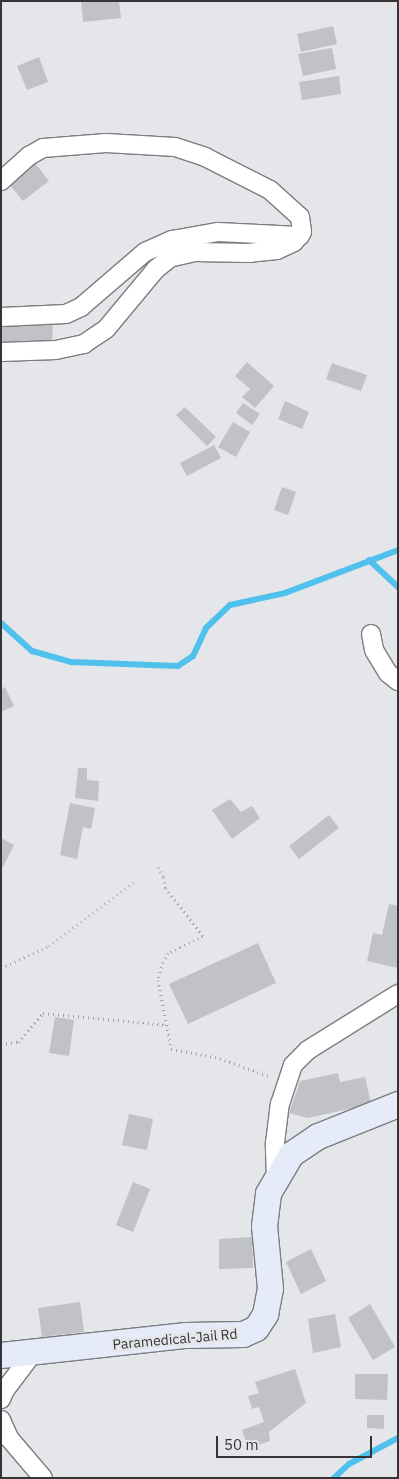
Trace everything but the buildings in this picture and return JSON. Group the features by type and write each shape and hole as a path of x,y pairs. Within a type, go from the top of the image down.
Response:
{"main road":[{"name":"Paramedical-Jail Rd","path":"1,1355 34,1353 186,1335 243,1334 256,1328 265,1314 270,1288 264,1226 268,1193 291,1154 318,1136 398,1104"}],"street":[{"path":"1,182 29,156 50,147 106,143 175,147 228,167 276,194 300,217 300,236 294,242 277,250 250,253 195,252 170,258 156,269 106,329 84,344 56,350 1,352"},
{"path":"1,317 66,314 74,311 145,252 172,240 218,232 300,236"},
{"path":"371,634 374,650 388,673 398,681"},
{"path":"276,1179 275,1143 286,1082 293,1064 308,1050 398,994"},
{"path":"1,1399 5,1390 34,1353"},
{"path":"1,1420 9,1438 43,1478"}],"path":[{"path":"158,867 164,876 165,888 203,936 168,953 163,962 158,980 171,1049 215,1057 286,1082"},
{"path":"1,968 49,946 137,880"},
{"path":"1,1044 18,1042 43,1013 167,1025"}],"waterway":[{"path":"1,623 32,651 71,662 178,666 193,656 206,628 230,605 285,593 398,550"},
{"path":"369,560 398,587"},
{"path":"334,1478 349,1464 398,1438"}]}
